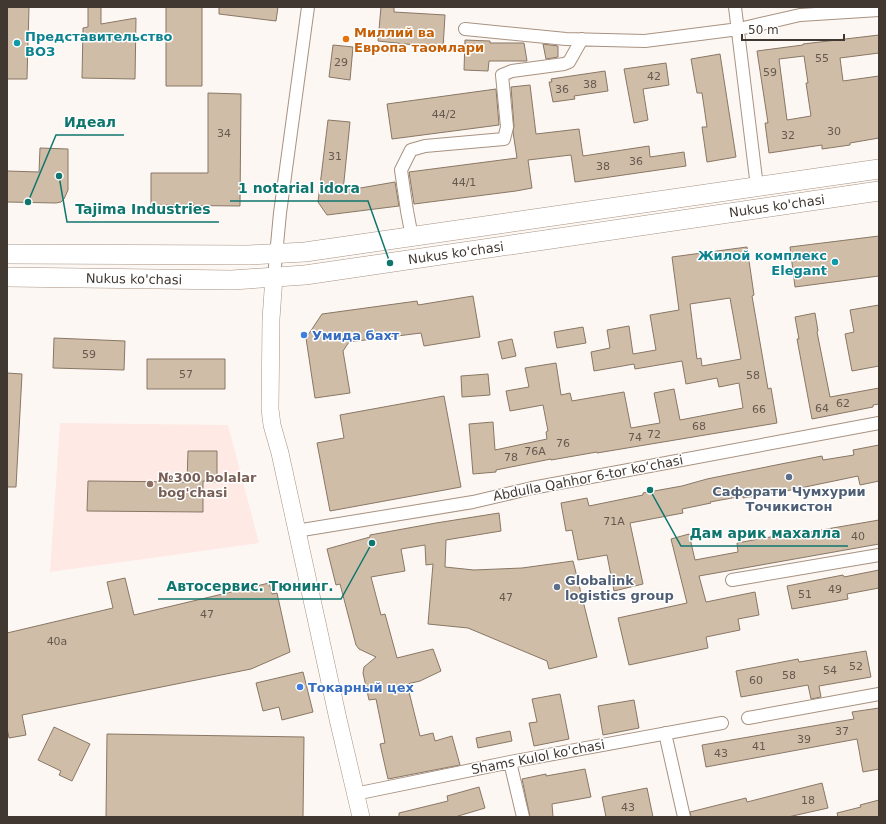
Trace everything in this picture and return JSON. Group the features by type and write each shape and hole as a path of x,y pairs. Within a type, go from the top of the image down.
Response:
{"main road":[{"name":"Nukus ko'chasi","path":"7,254 248,255 305,252 879,169"},
{"name":"Nukus ko'chasi","path":"7,277 232,280 305,275 879,191"}],"street":[{"path":"308,7 280,213 276,254 271,319 270,409 272,425 280,453 296,531 361,817"},
{"path":"735,7 757,187"},
{"path":"800,15 816,7"},
{"path":"465,29 582,39 645,41 739,30 800,15 879,10"},
{"path":"412,237 401,170 411,150 425,146 504,139 507,127 502,74 512,70 564,64 569,62 582,39"},
{"name":"Abdulla Qahhor 6-tor koʻchasi","path":"296,531 473,502 532,488 879,423"},
{"path":"732,580 879,555"},
{"path":"748,718 879,694"},
{"name":"Shams Kulol ko'chasi","path":"356,794 510,762 722,723"},
{"path":"665,733 684,817"},
{"path":"510,762 522,817"}],"shaded area":[{"name":"№300 bolalar bog'chasi","path":"60,423 228,425 259,543 50,572"}],"building":[{"name":"Представительство ВОЗ","path":"7,7 29,7 27,79 7,79"},
{"path":"88,7 101,7 101,24 136,18 135,79 82,78 83,28 88,27"},
{"path":"166,7 202,7 202,86 166,86"},
{"path":"219,7 278,7 276,21 219,14"},
{"path":"381,7 394,7 394,12 445,15 443,48 378,41"},
{"path":"879,35 879,53 840,58 843,81 879,76 879,138 850,143 850,145 822,149 822,145 769,153 765,123 768,123 757,51","holes":["804,56 808,83 806,83 811,116 787,120 779,59"]},
{"path":"465,40 490,41 490,43 524,43 527,61 489,61 488,71 464,70"},
{"path":"543,44 558,46 558,57 546,59"},
{"path":"333,45 353,47 350,80 329,77"},
{"path":"720,54 736,157 707,162 702,127 707,127 702,93 697,93 691,59"},
{"path":"666,63 669,85 643,89 648,120 634,123 624,69"},
{"path":"605,71 608,91 574,96 575,99 553,102 549,82 552,82 551,79"},
{"path":"530,85 536,134 579,129 583,156 649,146 650,157 684,152 686,166 575,182 571,155 528,160 532,188 414,204 409,172 517,158 513,132 514,126 511,87"},
{"path":"496,89 499,125 392,139 387,104"},
{"path":"208,93 241,94 240,206 151,205 151,173 208,173"},
{"path":"328,120 350,122 343,191 395,182 399,206 327,215 318,202"},
{"path":"40,148 68,149 68,190 64,199 61,202 56,203 7,202 7,171 39,172"},
{"name":"Жилой комплекс Elegant","path":"879,236 879,276 795,287 790,247"},
{"path":"747,247 754,295 752,296 768,389 771,388 777,423 597,453 551,459 496,470 496,472 473,474 469,424 493,422 495,450 547,439 546,432 548,431 543,405 510,411 506,391 529,387 525,368 556,363 561,395 570,393 572,401 624,392 631,428 660,423 654,393 674,389 680,420 743,408 739,383 719,387 717,378 686,384 682,361 635,369 634,364 594,371 591,352 610,348 607,330 629,326 633,354 656,350 650,315 679,310 672,257","holes":["730,298 741,359 702,366 701,358 697,359 690,304"]},
{"path":"473,296 480,337 424,346 421,333 349,342 343,351 350,393 315,398 306,338 322,314 417,301 418,305"},
{"path":"879,305 879,366 852,371 845,334 854,332 850,310"},
{"path":"815,313 817,332 830,397 879,388 879,404 873,405 873,407 812,419 797,339 799,339 795,317"},
{"path":"583,327 586,343 557,348 554,332"},
{"path":"54,338 125,341 124,370 53,368"},
{"path":"512,339 516,356 502,359 498,342"},
{"path":"147,359 225,359 225,389 147,389"},
{"path":"7,373 22,374 16,487 7,487"},
{"path":"488,374 490,395 462,397 461,376"},
{"path":"444,396 461,487 330,511 317,443 344,438 340,415"},
{"path":"879,445 879,481 860,485 858,476 786,491 743,498 743,496 710,502 711,503 682,509 683,513 630,523 643,584 614,591 607,555 578,560 572,530 566,531 561,503 587,498 589,506 643,495 643,493 682,486 707,479 822,456 823,460 854,455 853,450"},
{"path":"188,451 217,451 217,482 203,481 203,512 87,511 88,481 187,482"},
{"path":"499,513 501,531 446,540 445,567 474,570 522,568 573,561 597,657 549,669 547,661 468,628 428,624 433,564 426,565 425,545 401,549 405,571 371,577 381,615 385,614 397,658 433,649 441,671 420,681 407,684 420,736 433,733 435,741 452,736 460,765 388,779 380,744 385,743 376,699 369,700 363,673 364,667 376,657 359,649 356,645 340,584 336,585 327,549 370,537 370,535"},
{"path":"879,520 879,544 699,576 706,602 755,592 759,615 738,619 740,630 706,637 708,648 629,665 618,618 687,603 671,539 689,534 695,560 738,552 737,543"},
{"path":"879,570 879,588 847,594 848,599 792,609 787,586 843,575 844,577"},
{"path":"125,578 134,615 269,583 272,594 277,593 290,652 251,669 22,715 26,735 9,738 7,728 7,633 113,608 107,582"},
{"path":"866,651 871,677 819,686 821,697 811,699 808,685 741,697 736,671 798,659 799,662"},
{"path":"303,672 313,712 282,720 279,707 263,711 256,683"},
{"path":"560,694 569,739 534,746 529,723 537,722 532,699"},
{"path":"634,700 639,728 603,735 598,706"},
{"path":"879,708 879,769 863,772 857,739 706,767 702,745 854,719 852,712"},
{"path":"54,727 90,744 72,781 59,775 61,771 38,760"},
{"path":"510,731 512,741 478,748 476,738"},
{"path":"107,734 304,737 303,817 106,817"},
{"path":"585,769 591,797 552,804 553,817 530,817 522,779"},
{"path":"822,783 828,808 788,817 691,817 690,812 746,798 747,802"},
{"path":"479,787 485,808 455,817 399,817 399,813 448,801 447,796"},
{"path":"647,788 653,817 606,817 602,797"},
{"path":"879,800 879,817 838,817 837,813 861,807 860,805"}],"place":[{"name":"Миллий ва Европа таомлари","path":"346,39"},
{"name":"Представительство ВОЗ","path":"17,43"},
{"name":"Tajima Industries","path":"59,176"},
{"name":"Идеал","path":"28,202"},
{"name":"Жилой комплекс Elegant","path":"835,262"},
{"name":"1 notarial idora","path":"390,263"},
{"name":"Умида бахт","path":"304,335"},
{"name":"Сафорати Чумхурии Точикистон","path":"789,477"},
{"name":"№300 bolalar bog'chasi","path":"150,484"},
{"name":"Дам арик махалла","path":"650,490"},
{"name":"Автосервис. Тюнинг.","path":"372,543"},
{"name":"Globalink logistics group","path":"557,587"},
{"name":"Токарный цех","path":"300,687"}]}
